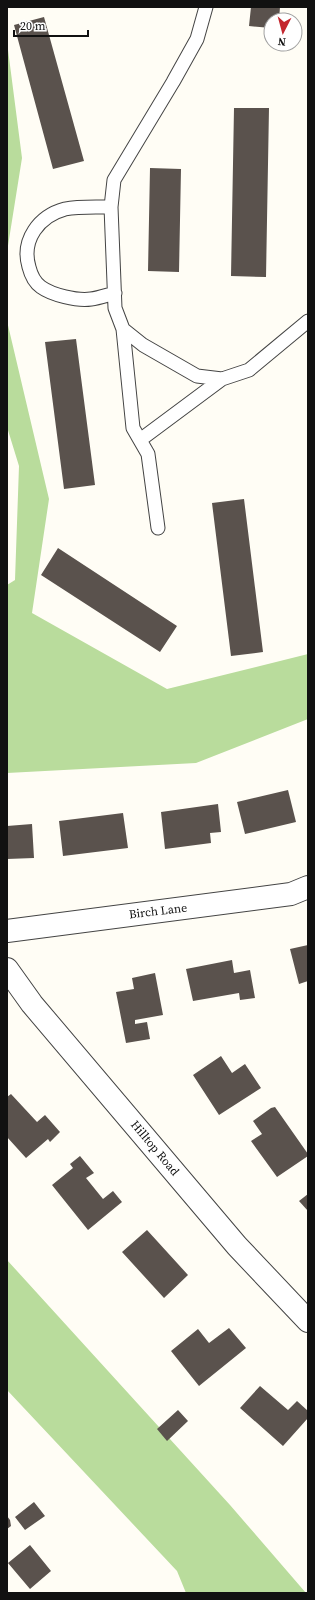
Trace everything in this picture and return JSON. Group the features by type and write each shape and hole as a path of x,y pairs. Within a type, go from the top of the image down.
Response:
{"street":[{"name":"Birch Lane","path":"7,931 291,894 308,887"},
{"name":"Hilltop Road","path":"7,970 32,1004 237,1246 308,1321"}],"lane":[{"path":"158,528 148,454 133,428 122,330 115,308 111,207 114,180 197,39 206,7"},
{"path":"111,207 65,209 49,216 34,229 27,245 27,262 32,277 41,287 59,296 89,299 115,293"},
{"path":"140,440 222,379 249,370 308,321"},
{"path":"122,330 142,345 197,376 222,379"}],"green space":[{"path":"7,42 22,158 7,252"},
{"path":"7,321 49,499 32,613 167,689 308,654 308,719 196,763 7,773 7,585 15,580 19,466 7,427"},
{"path":"7,1260 230,1505 306,1593 186,1593 177,1571 7,1390"}],"building":[{"path":"251,7 280,7 280,12 263,12 263,27 249,26"},
{"path":"44,17 84,161 53,169 14,25"},
{"path":"234,108 269,108 266,277 231,276"},
{"path":"150,168 181,169 179,272 148,271"},
{"path":"76,339 95,485 64,489 45,342"},
{"path":"244,499 263,652 231,656 212,503"},
{"path":"58,548 177,626 160,652 41,575"},
{"path":"288,790 296,822 245,834 237,802"},
{"path":"218,804 221,832 210,833 211,843 165,849 161,812"},
{"path":"123,813 128,848 63,856 59,821"},
{"path":"32,824 34,858 7,859 7,826"},
{"path":"308,945 308,981 299,984 290,949"},
{"path":"232,960 234,973 250,970 255,998 240,1000 239,993 193,1001 186,969"},
{"path":"155,973 163,1015 135,1020 135,1024 147,1022 150,1039 126,1043 116,992 134,989 132,978"},
{"path":"221,1056 232,1073 245,1064 261,1088 219,1115 193,1075"},
{"path":"11,1094 37,1122 45,1115 60,1132 50,1142 48,1139 26,1158 7,1137 7,1097"},
{"path":"275,1107 308,1154 308,1156 277,1177 251,1141 262,1134 253,1121 271,1108"},
{"path":"80,1156 94,1173 86,1178 103,1199 113,1191 122,1202 88,1230 52,1185 73,1168 70,1164"},
{"path":"308,1194 308,1211 299,1201"},
{"path":"147,1230 188,1275 164,1298 122,1252"},
{"path":"229,1328 246,1348 199,1386 171,1351 198,1329 209,1343"},
{"path":"260,1386 288,1410 297,1401 308,1411 308,1418 283,1446 240,1408"},
{"path":"178,1410 188,1421 167,1441 157,1429"},
{"path":"34,1502 45,1516 25,1530 15,1517"},
{"path":"7,1516 10,1520 11,1526 7,1529"},
{"path":"30,1545 51,1571 30,1589 8,1563"}]}
